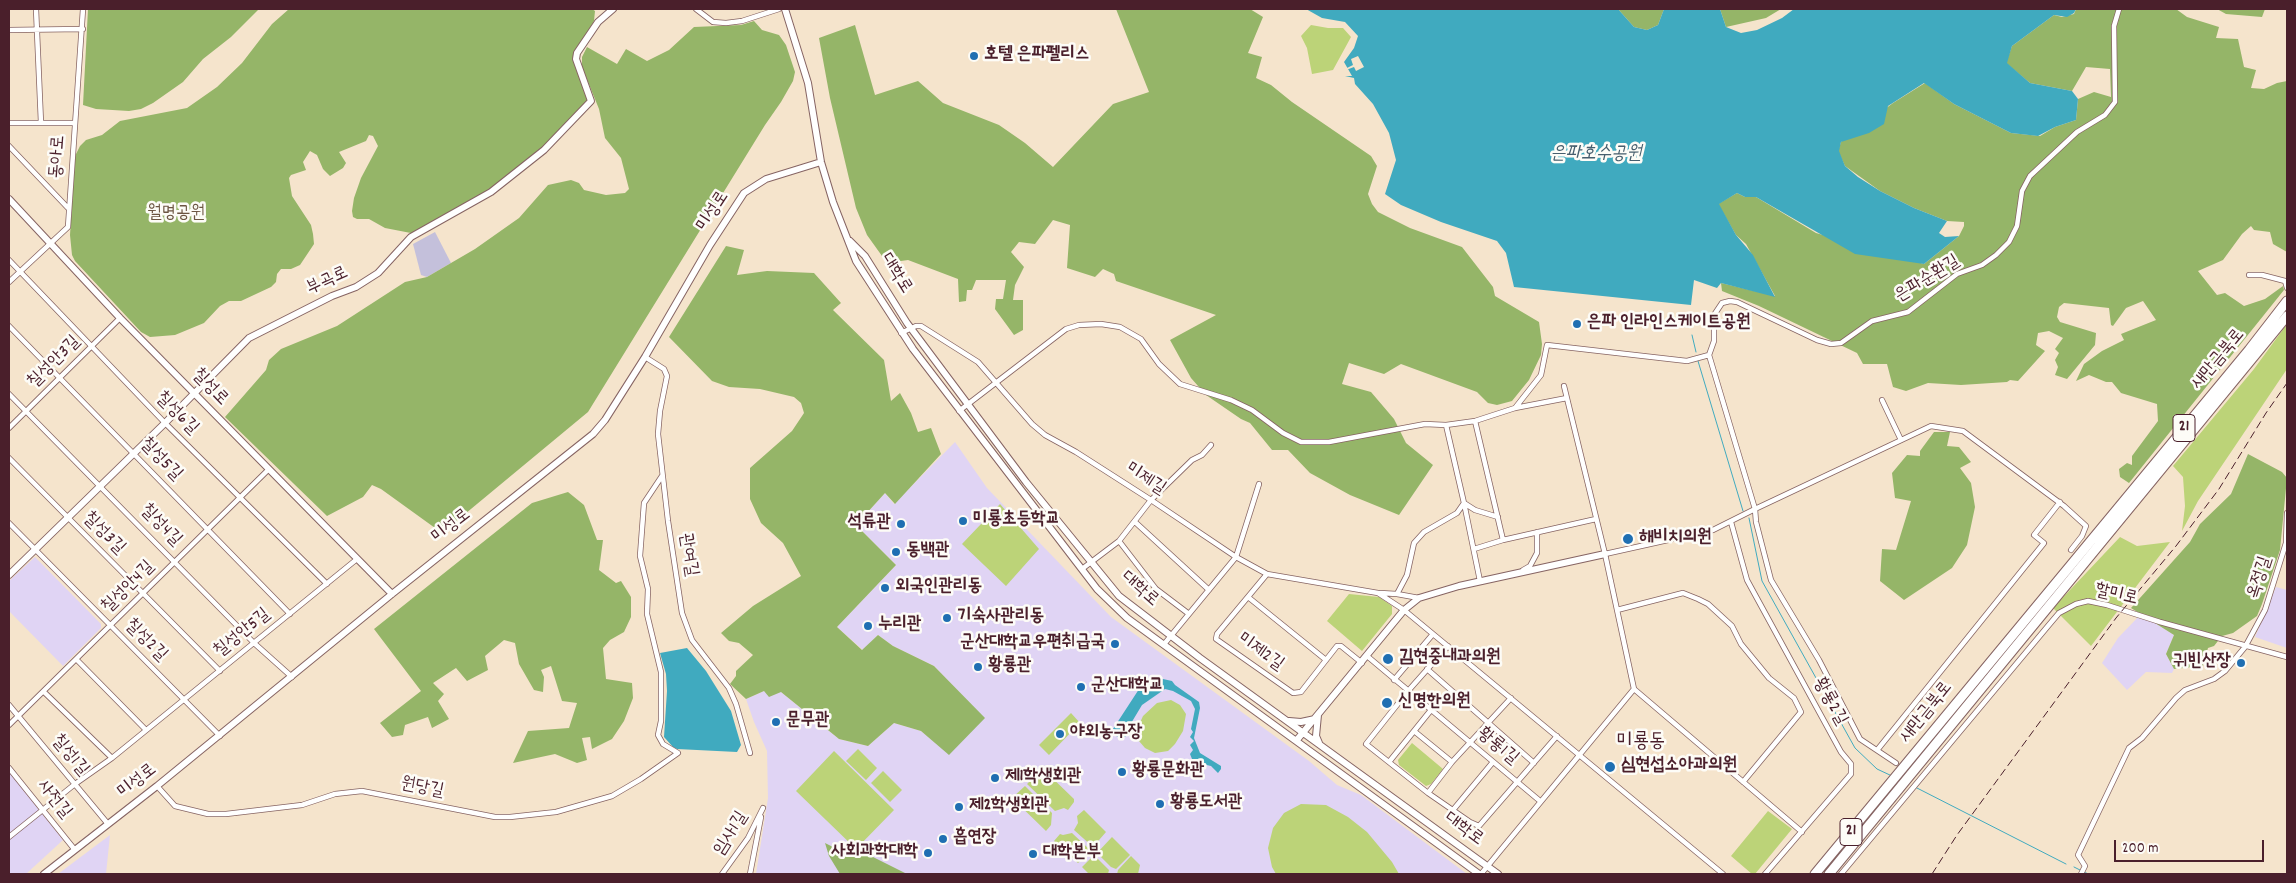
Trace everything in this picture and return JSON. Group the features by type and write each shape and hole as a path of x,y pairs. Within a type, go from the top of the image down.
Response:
{"highway":[{"name":"새만금북로","path":"1816,874 1886,790 1900,765 2064,572 2075,551 2242,358 2287,301"},
{"name":"새만금북로","path":"1829,874 2287,316"},
{"path":"1811,874 1872,806"}],"street":[{"path":"36,9 41,122"},
{"name":"동아로","path":"9,282 68,227 84,9"},
{"name":"부곡로","path":"9,575 165,423 248,338 356,286 378,273 411,237 483,198 544,150 591,101 576,59 598,22 613,9"},
{"path":"696,9 713,22 726,23 742,21 780,9"},
{"name":"대학로","path":"785,9 808,83 821,162 833,202 856,261 901,333 1082,569 1111,604 1480,874"},
{"name":"은파순환길","path":"1709,355 1714,341 1714,315 1722,303 1736,302 1817,340 1831,344 1841,343 1872,321 1908,312 1949,279 1982,265 1996,255 2009,242 2018,226 2022,191 2030,176 2076,132 2106,115 2115,102 2114,26 2119,9"},
{"path":"9,30 37,28 83,29"},
{"path":"9,124 41,122 75,123"},
{"path":"9,146 68,208"},
{"name":"미성로","path":"44,874 158,786 392,594 593,434 605,420 645,357 710,245 744,193 766,179 821,162"},
{"name":"칠성로","path":"9,199 120,318 392,594"},
{"name":"대학로","path":"849,240 865,256 910,328 1090,562 1119,596 1498,874"},
{"name":"칠성6길","path":"9,260 165,423 327,584"},
{"path":"2249,275 2285,282 2287,288"},
{"name":"칠성안3길","path":"9,428 120,318"},
{"path":"959,411 1066,329 1079,324 1101,324 1120,327 1141,339 1159,364 1180,384 1231,400 1252,410 1283,433 1301,442 1329,442 1425,424 1446,425 1474,421 1515,408 1567,398"},
{"name":"칠성5길","path":"9,326 290,614"},
{"name":"미제길","path":"910,328 916,326 927,329 978,362 1032,424 1045,435 1076,452 1152,500 1236,557 1267,574 1378,593 1404,610"},
{"path":"901,333 910,328"},
{"path":"1515,408 1541,375 1547,345 1687,361 1709,355 1755,510 1756,522 1771,580 1819,660 1860,739 1900,765"},
{"name":"관여길","path":"645,357 664,369 667,376 660,411 658,434 662,476 682,613 692,640 729,688 736,704 750,753"},
{"path":"1564,386 1618,610 1634,689 1802,832"},
{"name":"칠성4길","path":"9,394 254,643 292,677"},
{"path":"1882,400 1901,440"},
{"path":"1474,421 1503,540"},
{"path":"1446,425 1480,581"},
{"path":"1296,741 1404,610 1419,598 1480,581 1713,530 1931,426 1962,431 2060,502 2086,526 2075,551"},
{"path":"1082,569 1118,541 1152,500 1192,460 1202,455 1211,445"},
{"name":"칠성3길","path":"9,458 220,671"},
{"name":"칠성안4길","path":"9,725 268,470"},
{"name":"원당길","path":"158,786 175,806 208,814 226,814 302,805 335,794 362,791 495,817 510,817 556,812 612,796 678,753 663,744 658,735 661,721 661,672 647,614 647,583 642,570 640,556 644,503 662,476"},
{"path":"1165,644 1236,557 1259,484"},
{"path":"1878,749 2044,543 2034,535 2060,502"},
{"path":"1464,503 1475,510 1498,517"},
{"path":"1398,594 1407,574 1414,543 1424,532 1457,512 1464,503"},
{"name":"옥정길","path":"2081,874 2085,866 2078,855 2129,748 2142,738 2180,694 2185,690 2214,680 2245,647 2268,600 2286,543 2287,513"},
{"path":"1474,549 1503,540 1596,518"},
{"path":"1135,522 1209,590"},
{"name":"황룡2길","path":"1731,522 1747,580 1841,752 1851,764 1851,774 1765,874"},
{"name":"칠성2길","path":"9,523 220,736"},
{"path":"1520,572 1530,566 1537,553 1537,532"},
{"path":"1118,541 1156,589 1189,614"},
{"name":"칠성안5길","path":"11,835 42,809 112,758 358,559"},
{"name":"미제2길","path":"1267,574 1217,634 1216,639 1293,693 1300,692 1337,646 1341,646 1362,663"},
{"path":"1378,593 1419,598"},
{"path":"1618,610 1683,593 1698,599 1708,604 1732,626 1741,644 1769,678 1794,698 1801,712 1743,782"},
{"name":"미제2길","path":"1248,597 1326,660"},
{"name":"할미로","path":"1841,874 2053,619 2059,613 2076,604 2088,601 2107,605 2245,647 2287,657"},
{"path":"1404,610 1723,874"},
{"path":"1394,680 1433,634"},
{"path":"1448,646 1408,691 1366,744 1428,793 1480,826 1557,736"},
{"name":"황룡1길","path":"1367,656 1540,801"},
{"path":"76,660 146,730"},
{"path":"1427,669 1534,763"},
{"path":"1480,874 1634,689"},
{"path":"44,692 112,758"},
{"path":"1428,793 1452,762 1511,698"},
{"name":"칠성1길","path":"9,705 108,824"},
{"path":"1389,762 1431,710"},
{"path":"1286,720 1300,722 1316,717"},
{"path":"1316,717 1316,736 1320,745"},
{"path":"1414,731 1452,762"},
{"path":"1453,810 1493,762"},
{"name":"사전길","path":"9,768 75,850"},
{"name":"임사1길","path":"722,874 748,838 763,808 750,874"},
{"path":"9,828 11,835"}],"shaded area":[{"path":"435,232 451,263 427,277 421,275 413,244"},
{"name":"군산대학교","path":"955,442 987,488 1111,617 1309,761 1337,785 1361,795 1467,874 756,874 768,798 767,751 746,699 764,691 781,692 839,739 868,746 894,723 921,731 949,754 984,718 934,666 893,646 878,635 863,650 837,627 896,565 856,525 885,493 894,504"},
{"path":"35,557 101,624 101,628 63,666 9,611 9,581"},
{"path":"2276,587 2287,590 2287,648 2255,637"},
{"path":"2141,614 2174,635 2166,654 2174,669 2172,673 2146,672 2127,690 2102,663 2118,638"},
{"path":"9,772 63,840 26,874 9,874"},
{"path":"110,835 106,874 58,874"}],"green space":[{"path":"88,9 259,9 231,37 203,59 183,82 153,103 141,109 129,111 96,109 83,105"},
{"name":"월명공원","path":"289,9 592,9 595,11 594,21 575,54 574,63 588,99 586,105 543,149 482,196 416,234 385,228 369,219 353,217 354,198 361,178 378,146 373,136 369,135 366,141 339,152 346,163 343,168 330,176 323,169 317,155 310,151 303,162 306,170 291,175 289,178 292,196 311,225 313,234 314,244 300,265 291,269 281,269 277,274 276,282 271,287 241,301 229,301 220,306 204,323 175,335 150,337 141,332 75,261 72,255 70,235 75,156 80,146 86,140 102,135 120,121 187,108 217,87 242,63 272,24"},
{"path":"1116,9 1250,9 1263,17 1248,53 1262,57 1256,78 1271,85 1292,102 1371,156 1377,166 1368,194 1378,212 1410,228 1462,247 1493,287 1495,296 1539,322 1542,344 1541,355 1529,380 1512,401 1497,405 1488,403 1477,392 1401,364 1384,374 1349,363 1342,384 1371,392 1394,419 1406,443 1433,465 1399,515 1350,495 1310,473 1288,450 1272,450 1250,423 1206,395 1191,378 1170,340 1216,315 1116,281 1114,274 1103,269 1095,277 1067,268 1070,225 1053,220 1035,244 1019,242 1011,252 1024,267 1015,285 1013,300 1023,300 1023,330 1014,335 995,309 996,299 1003,299 1006,280 976,280 972,290 967,290 966,301 959,302 958,279 908,260 887,263 867,235 856,208 830,98 819,38 855,25 875,95 918,81 943,103 999,125 1025,143 1053,167 1113,104 1149,92"},
{"path":"1618,9 1664,9 1658,25 1647,30 1634,27"},
{"path":"1720,9 1781,9 1766,18 1726,27"},
{"path":"2076,9 2176,9 2187,17 2219,27 2216,38 2238,39 2244,67 2256,70 2251,88 2264,89 2287,81 2287,252 2273,244 2270,232 2254,230 2251,226 2242,234 2223,260 2198,271 2217,295 2225,293 2244,306 2265,299 2283,286 2284,290 2129,483 2120,477 2119,469 2127,463 2132,465 2132,456 2158,421 2157,404 2121,393 2112,382 2106,382 2089,375 2076,381 2084,364 2102,351 2124,340 2121,334 2156,320 2143,301 2126,308 2113,326 2111,325 2109,308 2064,303 2059,307 2057,317 2060,322 2096,333 2095,345 2067,379 2055,375 2058,367 2055,360 2059,353 2055,349 2063,338 2049,331 2038,333 2036,345 2045,351 2018,381 2010,380 2007,382 1961,385 1928,383 1906,391 1893,387 1887,364 1863,364 1857,353 1759,306 1722,291 1721,283 1775,296 1746,244 1736,235 1718,204 1737,193 1745,197 1756,197 1816,233 1924,264 1959,236 1964,222 1947,221 1914,208 1880,191 1845,166 1838,151 1841,142 1893,103 1925,83 1954,104 2011,133 2040,136 2055,127 2076,120 2078,99 2094,92 2111,97 2110,69 2086,67 2072,91 2030,83 2006,63 2012,46 2054,15 2062,17 2074,14"},
{"path":"2217,9 2265,9 2262,17 2226,14"},
{"path":"754,21 762,30 779,35 786,45 795,72 793,81 781,102 588,412 442,533 381,489 372,485 363,497 327,516 225,417 266,370 269,360 281,349 337,326 405,282 427,277 475,249 519,218 548,185 571,180 579,183 584,190 606,195 625,193 629,189 621,158 605,138 599,109 582,67 582,57 587,47 617,64 626,49 647,61 669,50 694,27 741,25"},
{"path":"1311,25 1343,28 1351,37 1333,70 1312,74 1307,48 1301,36"},
{"path":"726,246 744,250 737,275 767,271 814,273 841,303 833,310 884,360 891,401 900,393 911,413 918,432 931,428 941,454 895,504 885,493 856,525 896,565 837,627 862,650 878,635 893,646 934,666 985,718 949,755 921,731 894,723 868,746 839,739 781,692 769,697 764,691 746,699 730,684 736,676 736,671 753,655 739,643 729,641 721,633 753,606 801,576 783,543 761,523 750,499 750,468 792,431 804,413 801,403 794,397 760,389 729,387 712,381 669,337"},
{"path":"2287,324 2287,369 2198,501 2182,531 2185,506 2183,477 2173,466 2254,369"},
{"path":"1934,432 1950,432 1947,446 1959,447 1971,462 1960,468 1971,483 1975,507 1967,545 1952,568 1904,600 1880,581 1882,549 1896,550 1911,501 1895,498 1892,473 1907,455 1920,456 1920,451"},
{"path":"2248,454 2282,472 2287,478 2280,550 2262,604 2257,616 2233,633 2222,636 2214,646 2208,648 2203,666 2174,669 2166,654 2174,635 2131,608 2190,542 2200,524 2231,494"},
{"path":"568,492 584,505 597,540 603,540 599,570 616,583 621,581 631,597 631,617 624,632 610,640 603,648 606,679 632,683 633,698 624,721 612,739 592,749 590,737 582,738 587,760 577,763 555,754 513,763 528,731 569,728 577,703 562,701 551,666 541,670 544,677 543,692 534,690 519,664 515,643 504,640 485,656 488,670 467,681 456,668 433,683 444,694 438,701 449,719 432,728 428,717 405,725 403,735 392,737 380,723 421,691 374,629 532,503"},
{"path":"1000,504 1039,549 1006,586 962,544"},
{"path":"2120,537 2137,546 2170,542 2091,646 2053,608"},
{"path":"1349,594 1379,597 1392,606 1392,614 1362,651 1327,621"},
{"path":"1171,700 1180,705 1186,714 1183,731 1168,751 1155,753 1145,748 1139,741 1138,727 1143,716 1157,703"},
{"name":"야외농구장","path":"1071,713 1080,723 1049,755 1039,745"},
{"path":"1412,743 1443,769 1431,784 1426,786 1399,765 1398,760"},
{"path":"858,749 877,768 866,780 846,761"},
{"path":"834,751 894,810 856,849 796,791"},
{"path":"1041,770 1044,770 1074,799 1068,810 1064,808 1055,811 1027,784"},
{"path":"883,771 902,790 890,802 871,783"},
{"path":"1025,786 1052,813 1051,825 1046,831 1012,798"},
{"path":"1301,804 1326,805 1348,817 1367,832 1392,862 1399,874 1276,874 1272,867 1268,848 1273,828 1284,813"},
{"path":"1084,810 1106,832 1093,847 1074,830 1078,823 1077,816"},
{"path":"1768,811 1792,829 1755,874 1752,874 1731,856"},
{"path":"1072,833 1090,851 1078,863 1054,841 1060,834"},
{"path":"1112,837 1130,855 1116,869 1111,867 1097,853"},
{"path":"825,843 845,853 871,856 907,874 840,874 829,856"},
{"path":"1094,855 1109,870 1108,874 1089,874 1082,867"},
{"path":"1131,856 1140,865 1138,874 1117,874 1118,870"}],"water":[{"name":"은파호수공원","path":"1306,9 1618,9 1634,27 1647,30 1658,25 1664,9 1720,9 1726,27 1741,33 1757,30 1782,18 1794,9 2076,9 2074,13 2067,17 2054,15 2012,46 2007,63 2030,83 2072,91 2078,99 2076,120 2055,127 2038,136 2011,133 1954,104 1924,83 1888,106 1884,124 1869,133 1841,142 1839,151 1845,166 1858,177 1880,191 1914,208 1947,221 1939,233 1945,237 1959,236 1924,264 1855,254 1756,197 1745,197 1737,193 1719,204 1736,235 1753,255 1775,297 1721,283 1717,288 1694,280 1691,305 1514,287 1506,253 1497,241 1441,222 1401,205 1385,194 1396,160 1389,133 1373,104 1355,84 1354,78 1345,76 1352,76 1344,62 1354,48 1358,36 1345,22 1322,18"},
{"path":"687,648 706,671 731,711 741,745 737,752 677,749 664,737 667,691 666,674 660,653"},
{"path":"1154,677 1172,681 1199,702 1200,708 1194,738 1200,753 1221,766 1218,773 1211,766 1198,763 1192,759 1190,754 1193,750 1190,745 1194,741 1190,737 1193,732 1191,729 1195,709 1191,701 1173,691 1165,689 1142,705 1125,737 1120,738 1116,736 1113,729 1145,680"}],"pier":[{"path":"1358,56 1364,67 1356,71 1354,67 1346,70 1353,65 1351,59"}],"waterway":[{"path":"1692,335 1696,352"},
{"path":"1698,361 1743,511"},
{"path":"1749,518 1762,581 1855,748 1877,769 1892,776"},
{"path":"1915,787 2066,864"},
{"path":"2074,867 2080,870"},
{"path":"2083,872 2089,874"}],"railway":[{"path":"1932,874 1957,835 2116,618 2176,546 2219,489 2287,383"}],"place":[{"name":"호텔 은파펠리스","path":"974,56"},
{"name":"은파 인라인스케이트공원","path":"1577,324"},
{"name":"미룡초등학교","path":"963,521"},
{"name":"석류관","path":"901,524"},
{"name":"해비치의원","path":"1628,539"},
{"name":"동백관","path":"896,552"},
{"name":"외국인관리동","path":"885,588"},
{"name":"기숙사관리동","path":"947,618"},
{"name":"누리관","path":"868,626"},
{"name":"군산대학교우편취급국","path":"1115,644"},
{"name":"김현중내과의원","path":"1388,659"},
{"name":"귀빈산장","path":"2241,663"},
{"name":"황룡관","path":"978,667"},
{"name":"군산대학교","path":"1081,687"},
{"name":"신명한의원","path":"1387,703"},
{"name":"문무관","path":"776,722"},
{"name":"야외농구장","path":"1060,734"},
{"name":"심현섭소아과의원","path":"1610,767"},
{"name":"황룡문화관","path":"1122,772"},
{"name":"제1학생회관","path":"995,778"},
{"name":"황룡도서관","path":"1160,804"},
{"name":"제2학생회관","path":"959,807"},
{"name":"흡연장","path":"943,839"},
{"name":"사회과학대학","path":"928,853"},
{"name":"대학본부","path":"1033,854"}],"district":[{"name":"미룡동","path":"1641,743"}]}
